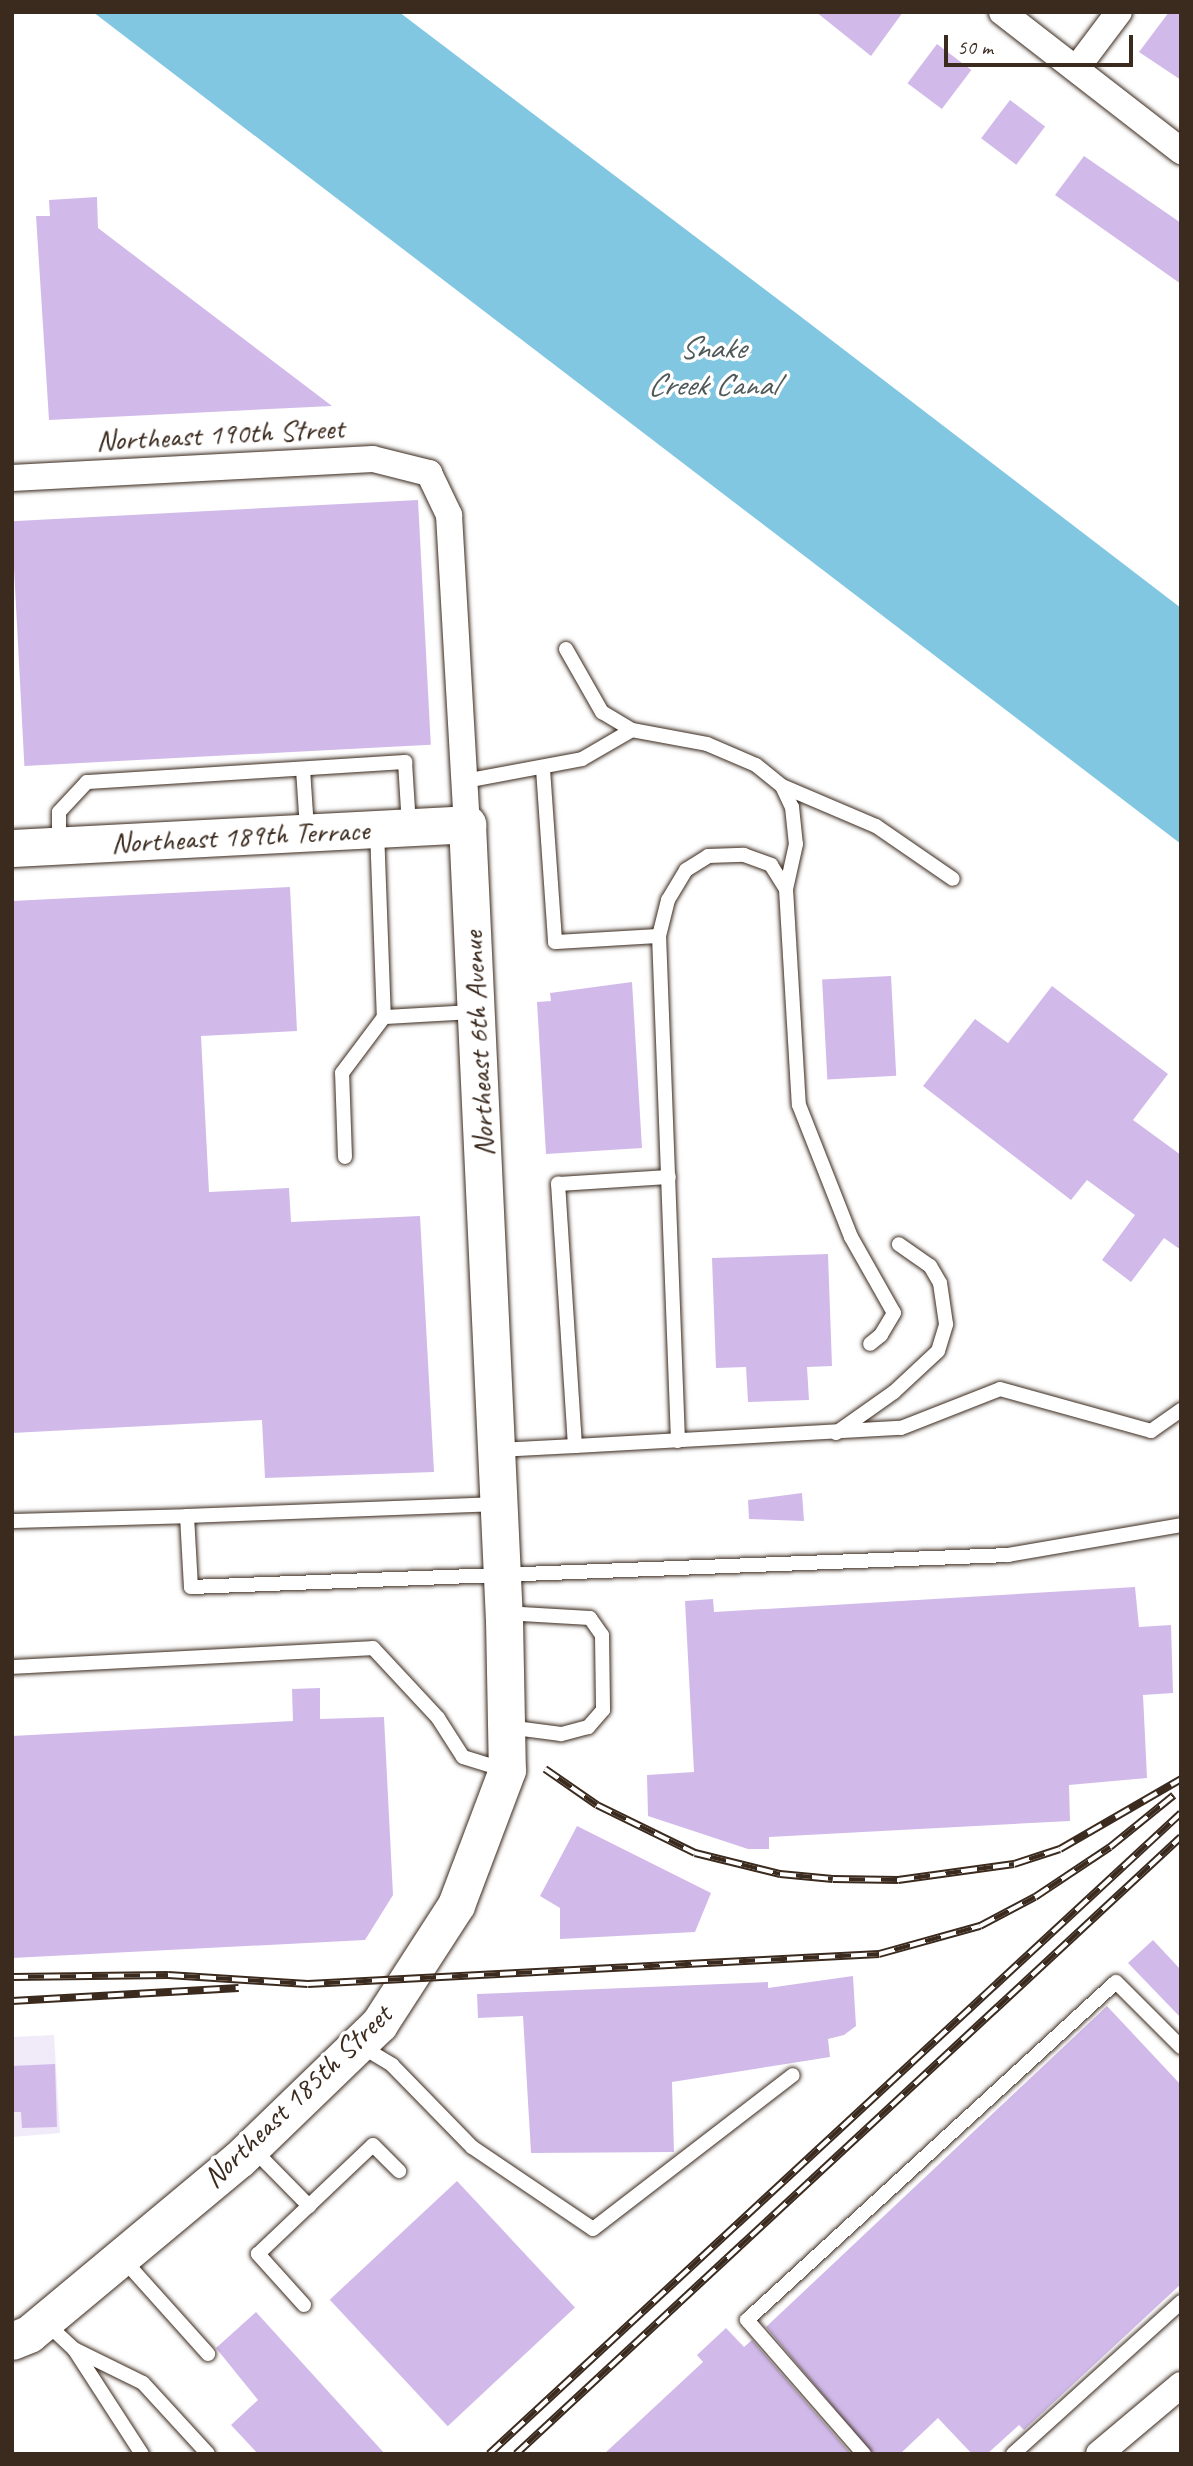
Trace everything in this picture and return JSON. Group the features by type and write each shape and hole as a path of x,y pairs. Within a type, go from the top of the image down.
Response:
{"street":[{"path":"1002,12 1181,151"},
{"path":"1076,69 1119,12"},
{"name":"Northeast 190th Street","path":"12,478 373,459 429,473"},
{"name":"Northeast 6th Avenue","path":"429,473 449,515 465,781 504,1616"},
{"name":"Northeast 189th Terrace","path":"12,848 467,824"},
{"name":"Northeast 185th Street","path":"12,2341 44,2322 251,2147 358,2044 412,1979 456,1905 507,1770 504,1616"},
{"path":"1100,2454 1181,2385"}],"lane":[{"path":"566,649 603,712 632,730 707,744 756,765 782,786 876,826 954,878"},
{"path":"465,781 544,769 582,760 632,730"},
{"path":"59,845 59,812 87,782 405,762 393,828 384,1017 342,1073 345,1157"},
{"path":"303,769 308,833"},
{"path":"544,769 555,943 659,936"},
{"path":"782,786 792,807 796,844 786,889 799,1105 851,1237 894,1313 881,1335 870,1344"},
{"path":"678,1441 659,936 668,900 686,870 708,856 744,855 771,865 786,889"},
{"path":"384,1017 476,1012"},
{"path":"575,1446 558,1184 669,1177"},
{"path":"834,1434 894,1392 938,1351 946,1324 940,1283 930,1266 900,1244"},
{"path":"496,1450 834,1434 901,1427 1000,1389 1151,1431 1181,1410"},
{"path":"12,1521 499,1504"},
{"path":"187,1516 191,1587 502,1577 1008,1555 1181,1525"},
{"path":"504,1616 590,1618 602,1635 603,1710 588,1727 561,1734 506,1727"},
{"path":"12,1667 373,1648 438,1718 463,1757 507,1770"},
{"path":"864,2454 747,2320 1116,1982 1181,2047"},
{"path":"358,2044 392,2065 472,2147 593,2229 793,2075"},
{"path":"304,2305 258,2254 373,2145 399,2171"},
{"path":"251,2147 309,2206"},
{"path":"121,2257 208,2354"},
{"path":"1013,2454 1181,2302"},
{"path":"44,2322 74,2349 142,2454"},
{"path":"74,2349 143,2383 208,2454"}],"shaded area":[{"path":"54,2035 60,2133 12,2137 12,2037"}],"water":[{"name":"Snake Creek Canal","path":"93,12 399,12 796,313 1181,608 1181,844"}],"building":[{"path":"816,12 903,12 871,56"},
{"path":"1169,12 1181,12 1181,80 1139,52"},
{"path":"937,44 971,70 942,109 908,83"},
{"path":"1010,100 1045,126 1016,165 981,138"},
{"path":"1084,156 1181,223 1181,284 1055,195"},
{"path":"97,197 98,228 332,406 49,420 36,216 50,216 49,200"},
{"path":"418,500 431,745 24,766 12,521"},
{"path":"290,887 297,1031 201,1036 209,1192 289,1188 291,1222 420,1216 434,1472 265,1478 262,1420 12,1433 12,901"},
{"path":"891,976 896,1076 827,1079 822,980"},
{"path":"632,982 642,1148 546,1154 537,1002 551,1001 550,993"},
{"path":"1052,986 1168,1074 1133,1120 1181,1155 1181,1250 1164,1238 1131,1282 1102,1260 1135,1215 1087,1180 1071,1200 923,1086 975,1019 1008,1043"},
{"path":"828,1254 832,1366 807,1367 809,1400 748,1402 746,1367 716,1368 712,1258"},
{"path":"802,1493 804,1521 749,1519 748,1500"},
{"path":"1135,1587 1139,1627 1171,1625 1173,1693 1143,1695 1147,1778 1069,1785 1070,1821 769,1837 769,1849 748,1849 648,1816 647,1775 694,1772 685,1601 713,1599 714,1612"},
{"path":"320,1688 320,1719 384,1717 393,1895 365,1940 12,1958 12,1736 293,1721 292,1689"},
{"path":"577,1826 711,1893 695,1932 560,1939 560,1908 540,1896"},
{"path":"1153,1940 1181,1970 1181,2018 1128,1963"},
{"path":"853,1976 856,2026 844,2035 828,2039 830,2057 672,2082 674,2152 531,2153 523,2016 478,2018 477,1994 768,1982 768,1988"},
{"path":"1107,2006 1181,2085 1181,2284 1024,2430 1019,2425 987,2454 972,2454 938,2418 900,2454 873,2454 766,2327"},
{"path":"55,2064 57,2127 22,2128 21,2112 14,2112 12,2066"},
{"path":"457,2181 575,2308 448,2426 330,2300"},
{"path":"256,2312 385,2454 258,2454 231,2425 258,2400 216,2348"},
{"path":"726,2328 744,2347 752,2340 851,2454 604,2454 703,2362 697,2355"}],"railway":[{"path":"545,1769 597,1805 695,1853 780,1874 833,1879 898,1880 1014,1864 1060,1849 1181,1779"},
{"path":"12,1977 168,1975 308,1984 879,1954 980,1926 1035,1897 1110,1847 1174,1795"},
{"path":"489,2454 1181,1813"},
{"path":"516,2454 1181,1837"},
{"path":"12,2001 239,1988"}]}
